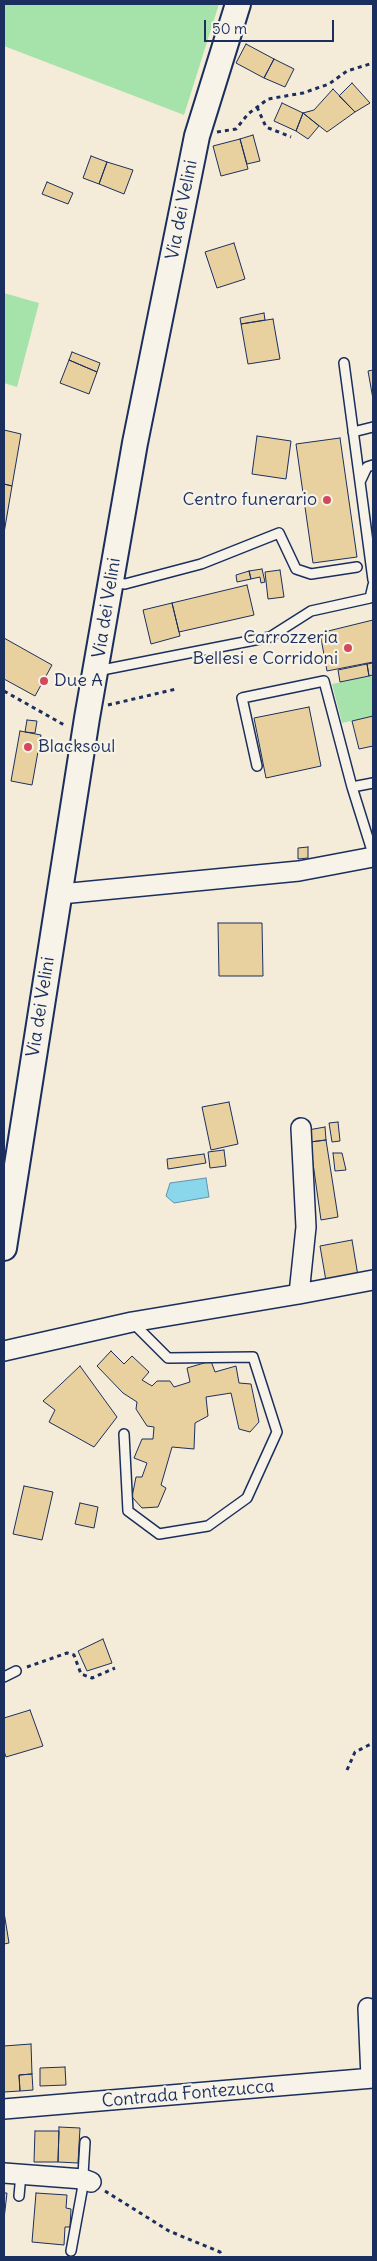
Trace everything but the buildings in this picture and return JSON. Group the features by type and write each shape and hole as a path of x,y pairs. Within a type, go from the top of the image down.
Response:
{"street":[{"name":"Via dei Velini","path":"4,1248 59,890 135,443 197,136 238,4"},
{"path":"59,890 72,893 299,871 373,856"},
{"path":"299,1294 306,1227 301,1128"},
{"path":"4,1351 132,1322 373,1280"},
{"name":"Contrada Fontezucca","path":"4,2109 372,2078 368,2008"},
{"path":"12,2174 87,2181"}],"lane":[{"path":"344,363 373,580"},
{"path":"353,432 373,428"},
{"path":"360,482 367,467 373,465"},
{"path":"111,582 124,584 201,564 279,534 296,569 311,574 357,567"},
{"path":"96,672 270,637 311,611 370,598 373,585"},
{"path":"257,766 242,698 324,681 352,787 369,823 373,856"},
{"path":"352,787 373,782"},
{"path":"124,1434 128,1512 160,1534 208,1526 248,1498 277,1432 253,1357 168,1358 132,1322"},
{"path":"4,1676 16,1671"},
{"path":"71,2251 87,2181 85,2142"},
{"path":"12,2174 19,2196"}],"path":[{"path":"197,136 236,129 256,107 268,99 303,93 329,84 347,71 373,63"},
{"path":"256,107 266,127 291,137"},
{"path":"90,704 104,706 176,689"},
{"path":"4,691 85,735"},
{"path":"16,1671 67,1653 74,1655 81,1674 92,1678 115,1668"},
{"path":"348,1770 356,1752 373,1744"},
{"path":"87,2181 169,2231 220,2252 223,2257"}],"green space":[{"path":"4,4 219,4 184,115 4,46"},
{"path":"4,293 39,303 17,387 4,383"},
{"path":"369,676 373,677 373,716 342,723 332,684"}],"water":[{"path":"206,1178 209,1197 174,1203 166,1196 170,1183"}],"place":[{"name":"Centro funerario","path":"327,500"},
{"name":"Carrozzeria Bellesi e Corridoni","path":"348,648"},
{"name":"Due A","path":"44,681"},
{"name":"Blacksoul","path":"28,747"}]}
